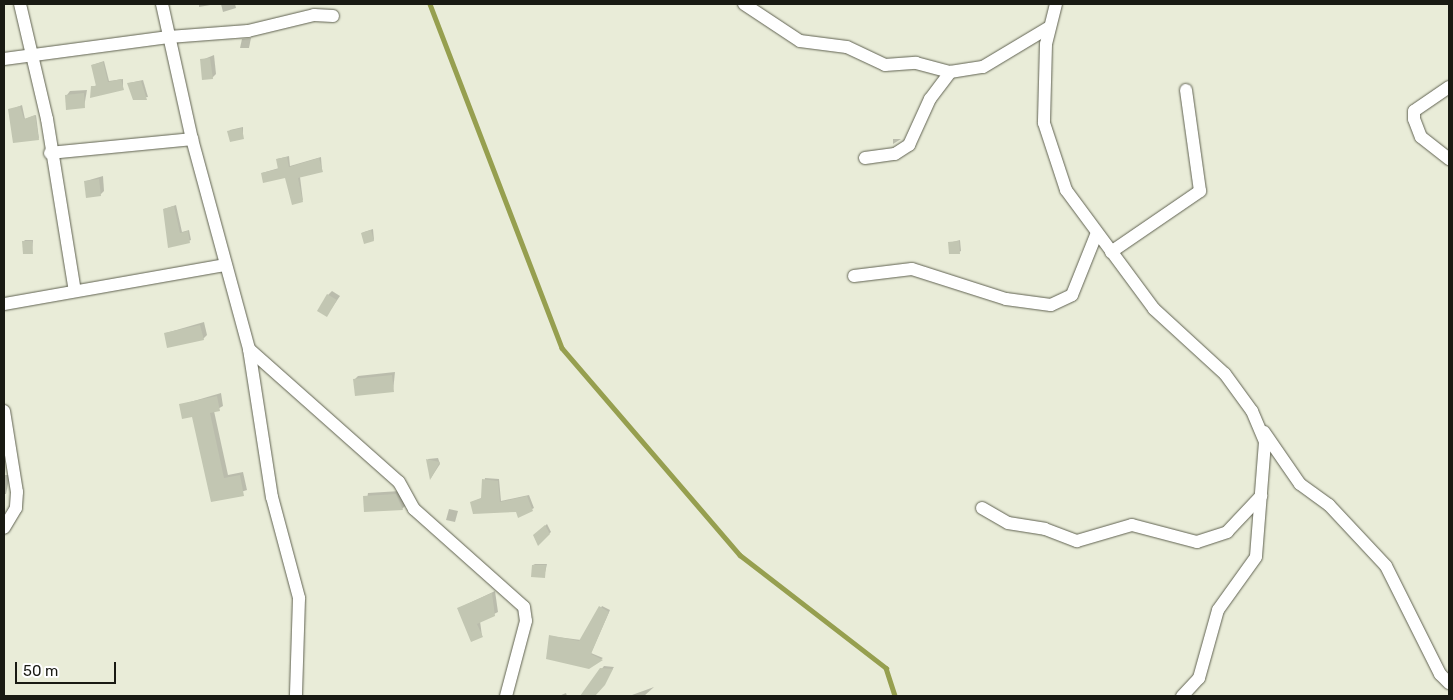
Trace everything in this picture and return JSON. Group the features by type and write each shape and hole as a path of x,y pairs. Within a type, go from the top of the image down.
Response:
{"street":[{"path":"20,4 28,54 47,119 50,153 75,291"},
{"path":"162,4 192,139 249,349 272,497 299,598 296,696"},
{"path":"744,4 800,41 847,47 885,65 916,63 950,72 983,67 1048,28"},
{"path":"1056,4 1048,28 1047,142 1066,190 1096,235 1154,309 1225,374 1300,484 1329,505 1386,566 1440,674 1449,683"},
{"path":"4,59 28,54 169,36 248,31 314,15 333,16"},
{"path":"865,158 895,154 909,145 930,99 950,72"},
{"path":"1449,87 1414,111 1414,119 1421,137 1449,159"},
{"path":"1111,252 1200,191 1186,90"},
{"path":"50,153 192,139"},
{"path":"854,276 912,269 1006,299 1051,305 1072,295 1096,235"},
{"path":"4,304 226,265"},
{"path":"249,349 399,482 414,509 524,607 526,620 506,696"},
{"path":"4,411 17,492 16,508 4,528"},
{"path":"1182,696 1199,678 1218,610 1256,557 1265,442 1260,426"},
{"path":"982,508 1008,524 1045,528 1077,541 1132,525 1197,542 1227,532 1262,494"}],"building":[{"path":"210,58 213,79 202,80 200,59"},
{"path":"103,62 108,82 121,79 124,90 90,98 91,86 96,86 91,65"},
{"path":"141,81 147,100 133,100 127,83"},
{"path":"84,93 85,108 66,110 65,95"},
{"path":"20,106 24,119 35,115 39,140 13,143 8,109"},
{"path":"242,128 244,139 230,142 227,131"},
{"path":"287,157 289,167 319,158 323,172 298,178 303,202 292,205 285,178 263,183 261,173 278,169 276,159"},
{"path":"99,179 101,196 86,198 84,181"},
{"path":"174,206 180,233 188,231 190,243 168,248 163,209"},
{"path":"371,230 374,241 364,244 361,233"},
{"path":"22,241 32,241 33,254 23,254"},
{"path":"959,241 960,254 949,254 948,242"},
{"path":"327,294 337,300 327,317 317,311"},
{"path":"200,325 204,340 167,348 164,333"},
{"path":"392,375 394,392 355,396 353,379"},
{"path":"217,396 220,411 210,413 224,478 240,475 244,496 211,502 192,417 182,419 179,404"},
{"path":"426,459 440,462 430,480"},
{"path":"482,479 498,481 500,502 527,496 533,511 518,518 516,512 473,514 470,502 481,498"},
{"path":"396,494 403,510 364,512 363,496"},
{"path":"545,525 550,534 538,546 533,535"},
{"path":"532,565 546,565 545,578 531,577"},
{"path":"492,593 495,616 477,624 483,637 471,642 457,608"},
{"path":"599,606 609,612 591,654 603,660 589,669 546,659 549,635 579,641"},
{"path":"600,668 613,669 605,685 595,696 580,696"}],"waterway":[{"path":"430,4 562,348 740,555 886,668 895,696"}]}
